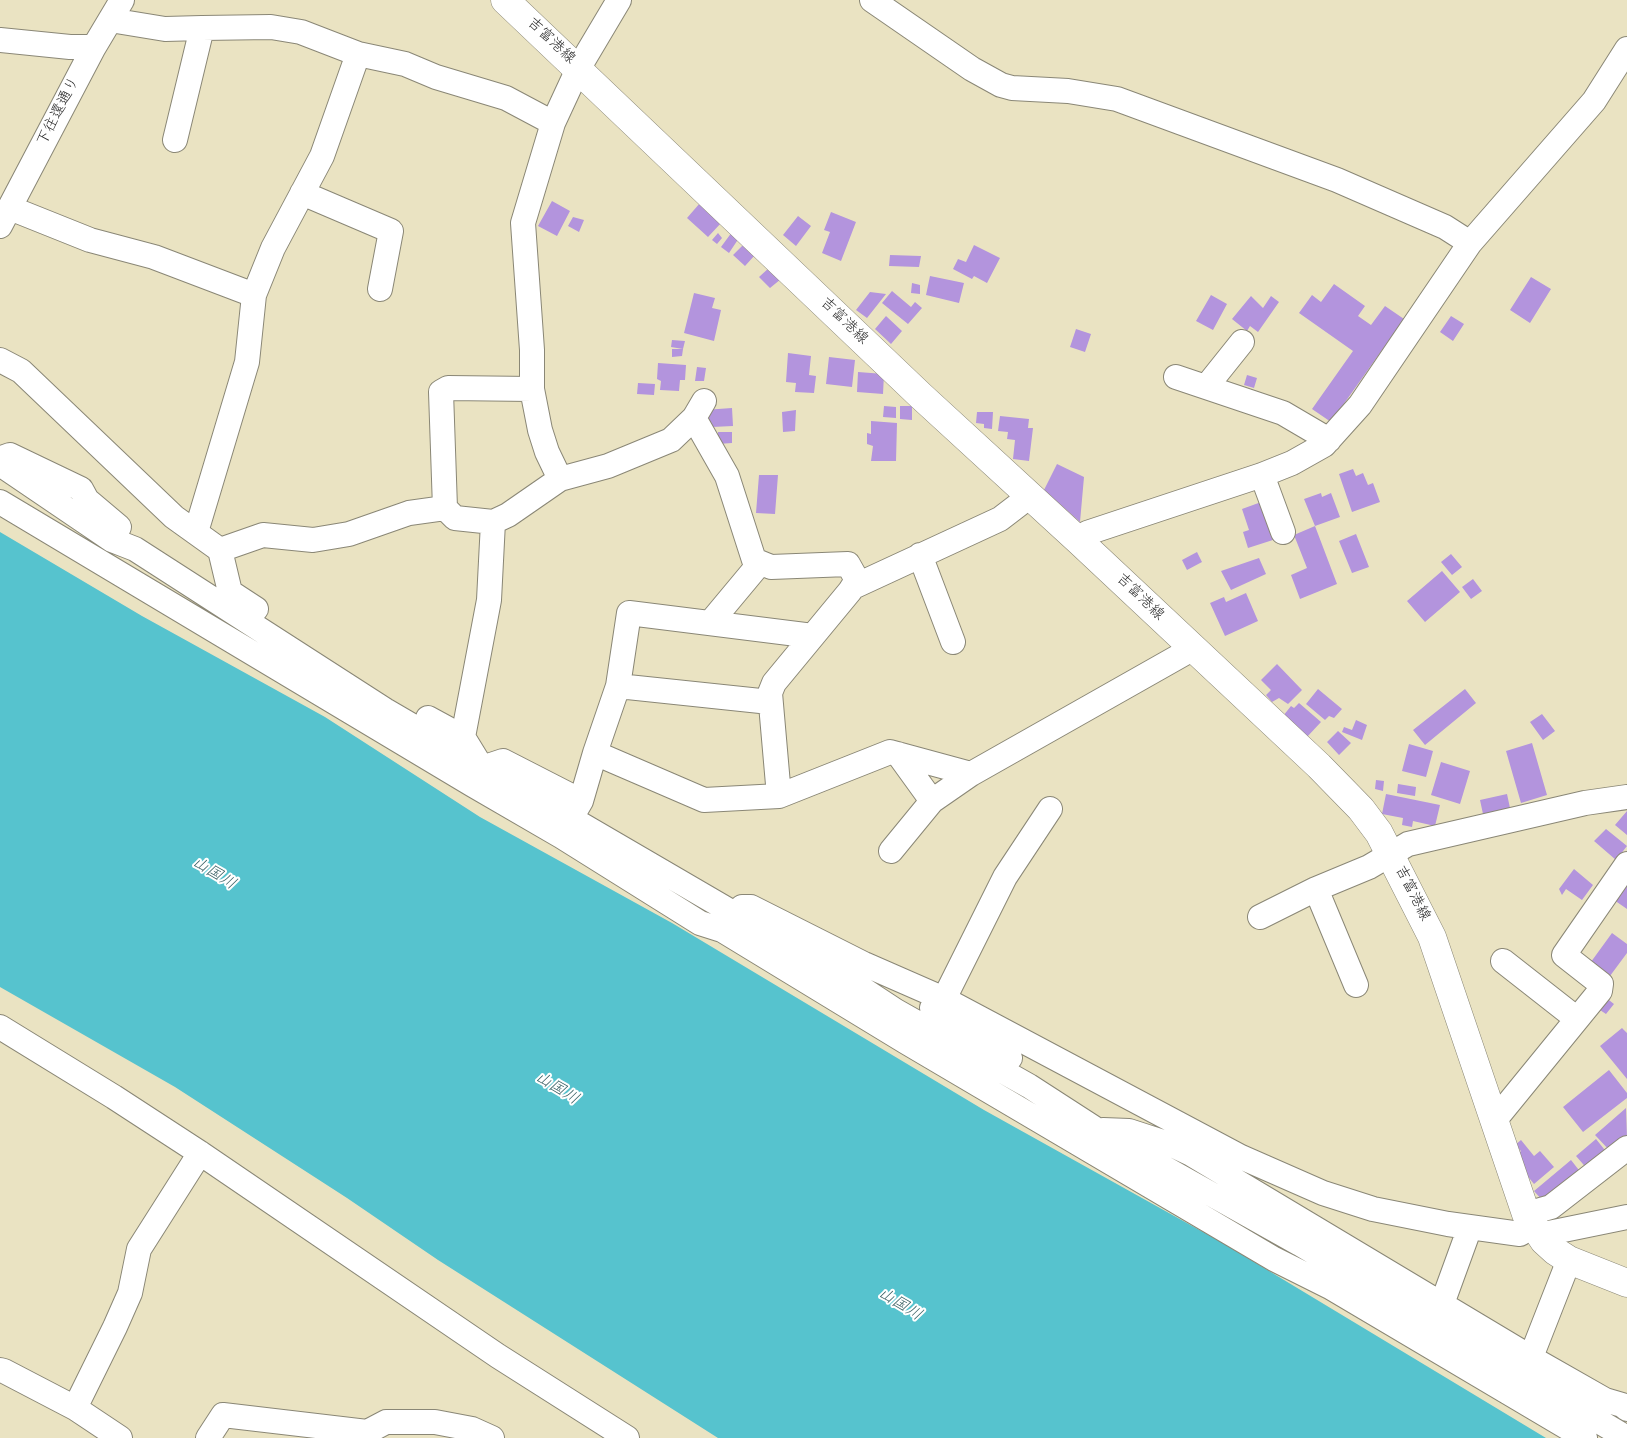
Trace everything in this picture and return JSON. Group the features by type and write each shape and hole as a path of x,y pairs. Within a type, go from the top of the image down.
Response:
{"main road":[{"name":"吉富港線","path":"504,0 921,396 1079,541 1340,787 1370,821 1391,855 1432,936 1494,1122 1532,1225 1555,1251 1569,1260 1627,1282"}],"street":[{"name":"下往還通り","path":"6,208 94,47 122,0"},
{"path":"560,479 547,452 540,430 532,389 532,350 523,223 553,123 578,69 619,0"},
{"path":"872,0 972,69 1001,85 1012,88 1068,91 1117,100 1337,180 1445,227 1470,243"},
{"path":"110,20 166,29 271,27 300,32 358,54 406,64 436,77 506,98 553,123"},
{"path":"175,140 202,28"},
{"path":"0,40 70,47 94,47"},
{"path":"1079,541 1087,533 1262,475 1292,463 1314,452 1329,440 1360,405 1470,243 1594,101 1627,49"},
{"path":"196,532 247,362 254,295 273,248 322,156 358,54"},
{"path":"302,193 391,231 380,289"},
{"path":"6,208 90,240 154,257 254,295"},
{"path":"1206,387 1242,342"},
{"path":"0,360 21,371 174,517 220,550 226,598"},
{"path":"1176,378 1283,413 1329,440"},
{"path":"532,389 448,388 441,392 444,508 455,518 493,522 519,508 560,479 608,466 671,440 699,409 726,476 754,560 771,567 848,564 857,580 853,587 774,683 770,693 779,796"},
{"path":"0,458 10,454 81,490 86,500 119,528 112,540"},
{"path":"0,464 112,540 135,549 226,598 324,672 385,710 477,777"},
{"path":"1262,475 1283,532"},
{"path":"0,493 27,518"},
{"path":"853,587 1000,519 1030,496"},
{"path":"0,502 111,570 477,777 571,819 722,908 918,1019 1030,1086 1097,1130 1155,1173 1262,1243 1274,1259 1334,1277 1609,1413 1627,1438"},
{"path":"220,550 263,535 312,540 350,534 410,512 444,508"},
{"path":"477,777 463,737 489,600 493,522"},
{"path":"111,570 135,549"},
{"path":"920,555 953,642"},
{"path":"710,623 760,563"},
{"path":"571,819 618,686 629,613 813,636"},
{"path":"891,852 932,801 971,774 1192,648"},
{"path":"618,686 770,702"},
{"path":"385,710 422,714 463,737"},
{"path":"595,753 704,800 779,796 890,752 971,774"},
{"path":"898,754 932,801"},
{"path":"1260,917 1316,889 1369,867 1408,844 1585,803 1627,797"},
{"path":"918,1019 1050,809"},
{"path":"571,819 611,868 700,923 722,930 1213,1155 1304,1234 1334,1277"},
{"path":"1494,1122 1600,991 1600,984 1564,955 1627,864"},
{"path":"611,868 696,906 722,908 752,907 864,964 918,1019 1010,1102 1155,1173 1197,1187 1304,1234 1442,1304 1531,1375"},
{"path":"1316,889 1356,985"},
{"path":"1503,960 1577,1019"},
{"path":"0,1027 114,1097 200,1153 490,1350 626,1438"},
{"path":"1010,1102 1030,1086"},
{"path":"1097,1130 1129,1131 1172,1145 1213,1155 1241,1157 1283,1177 1373,1209 1410,1218 1520,1234 1551,1207 1627,1148"},
{"path":"75,1408 130,1293 139,1249 200,1153"},
{"path":"1197,1187 1213,1155"},
{"path":"1532,1225 1627,1217"},
{"path":"1442,1304 1470,1227"},
{"path":"1531,1375 1569,1260"},
{"path":"0,1370 4,1370 75,1408 120,1438"},
{"path":"208,1438 223,1415 338,1433 367,1432 386,1422 435,1422 465,1427 492,1438"}],"water":[{"name":"山国川","path":"0,532 142,616 325,717 480,817 672,923 984,1110 1221,1242 1546,1438 718,1438 438,1260 347,1198 175,1087 0,987"}],"building":[{"path":"552,201 570,211 557,236 538,226"},
{"path":"700,203 722,222 708,237 687,218"},
{"path":"831,212 856,222 841,261 822,253 830,232 824,230"},
{"path":"798,216 811,226 796,246 783,235"},
{"path":"573,217 584,220 579,232 568,226"},
{"path":"732,232 739,238 729,253 721,247"},
{"path":"718,233 722,238 717,244 712,240"},
{"path":"744,244 755,255 745,266 733,255"},
{"path":"974,245 1000,258 987,283 974,276 972,279 953,269 958,259 966,262"},
{"path":"890,255 921,256 919,267 889,266"},
{"path":"770,267 781,279 770,288 759,277"},
{"path":"930,276 964,283 959,303 926,295"},
{"path":"1531,277 1551,289 1530,323 1510,310"},
{"path":"912,283 920,285 920,294 911,293"},
{"path":"1334,284 1365,306 1358,316 1371,325 1385,306 1404,319 1331,422 1312,409 1353,351 1299,313 1312,295 1321,302"},
{"path":"892,291 911,307 915,302 922,308 908,324 882,303"},
{"path":"870,292 886,294 867,318 856,310"},
{"path":"694,293 715,298 712,308 721,310 714,341 684,333"},
{"path":"1211,295 1227,304 1213,330 1196,321"},
{"path":"1251,296 1263,308 1271,296 1279,302 1258,332 1250,326 1247,331 1232,319"},
{"path":"886,316 902,331 891,344 875,329"},
{"path":"1451,316 1464,324 1453,341 1440,332"},
{"path":"1076,329 1091,334 1085,352 1070,347"},
{"path":"672,340 685,341 683,349 671,347"},
{"path":"672,349 683,349 682,356 672,357"},
{"path":"788,353 811,356 809,375 816,376 814,393 795,392 796,383 786,382"},
{"path":"829,357 855,360 852,387 826,384"},
{"path":"658,363 686,365 685,380 680,380 679,391 660,390 661,381 657,379"},
{"path":"697,367 706,368 704,381 695,381"},
{"path":"858,372 884,374 883,394 857,392"},
{"path":"1247,375 1257,378 1254,388 1244,385"},
{"path":"638,383 655,384 654,395 637,394"},
{"path":"884,406 896,407 896,418 883,417"},
{"path":"900,406 912,406 912,420 900,419"},
{"path":"732,408 733,426 712,427 711,422 705,422 704,410"},
{"path":"796,410 795,431 783,432 782,412"},
{"path":"977,412 993,412 992,429 984,428 984,424 976,423"},
{"path":"1000,416 1029,419 1028,428 1033,428 1029,461 1013,459 1015,440 1007,439 1008,432 998,431"},
{"path":"871,421 897,423 896,461 871,461 873,446 867,444 867,433 871,434"},
{"path":"718,432 732,432 732,443 718,444"},
{"path":"1057,464 1084,477 1080,522 1044,490"},
{"path":"1353,469 1356,476 1363,473 1368,485 1373,483 1380,502 1352,512 1339,474"},
{"path":"759,475 778,475 775,514 756,513"},
{"path":"1321,493 1322,497 1331,493 1340,517 1315,526 1304,499"},
{"path":"1264,501 1276,539 1248,548 1243,532 1249,530 1242,509"},
{"path":"1315,526 1337,584 1300,599 1291,575 1307,568 1294,535"},
{"path":"1356,534 1369,567 1352,573 1339,541"},
{"path":"1197,552 1202,562 1187,570 1182,560"},
{"path":"1451,554 1462,567 1452,575 1441,562"},
{"path":"1259,558 1266,574 1231,590 1221,571"},
{"path":"1442,571 1460,592 1425,622 1407,601"},
{"path":"1473,579 1482,591 1471,599 1462,587"},
{"path":"1246,593 1258,621 1225,636 1210,603 1224,597 1226,602"},
{"path":"1277,664 1302,690 1288,704 1279,698 1272,702 1266,695 1271,690 1261,680"},
{"path":"1318,689 1342,709 1334,718 1329,716 1325,720 1306,704"},
{"path":"1465,689 1476,703 1425,745 1413,730"},
{"path":"1299,703 1321,722 1307,737 1283,716 1291,706 1294,708"},
{"path":"1542,714 1555,731 1543,740 1530,722"},
{"path":"1356,720 1367,725 1362,740 1342,732 1344,727 1352,730"},
{"path":"1338,731 1351,743 1339,755 1327,742"},
{"path":"1532,743 1547,795 1521,803 1506,751"},
{"path":"1409,744 1433,751 1426,777 1402,771"},
{"path":"1441,762 1470,771 1460,804 1431,795"},
{"path":"1376,780 1384,781 1383,791 1375,789"},
{"path":"1398,784 1416,787 1415,796 1397,793"},
{"path":"1386,794 1440,805 1435,826 1413,821 1412,827 1402,825 1403,818 1382,814"},
{"path":"1507,794 1510,808 1483,814 1480,800"},
{"path":"1627,811 1627,835 1615,825"},
{"path":"1606,829 1627,846 1616,860 1594,841"},
{"path":"1574,869 1593,885 1582,900 1566,889 1562,895 1559,889"},
{"path":"1627,882 1627,909 1614,900"},
{"path":"1612,933 1627,944 1627,953 1607,980 1588,966"},
{"path":"1605,997 1614,1004 1606,1014 1597,1008"},
{"path":"1622,1028 1627,1033 1627,1079 1600,1046"},
{"path":"1609,1070 1627,1093 1627,1098 1583,1132 1563,1107"},
{"path":"1626,1108 1627,1138 1611,1152 1595,1135"},
{"path":"1596,1139 1608,1154 1589,1171 1576,1156"},
{"path":"1521,1140 1534,1156 1540,1151 1554,1167 1534,1184 1521,1168 1524,1165 1516,1156 1521,1151 1515,1145"},
{"path":"1571,1160 1582,1174 1542,1200 1534,1191"}]}
